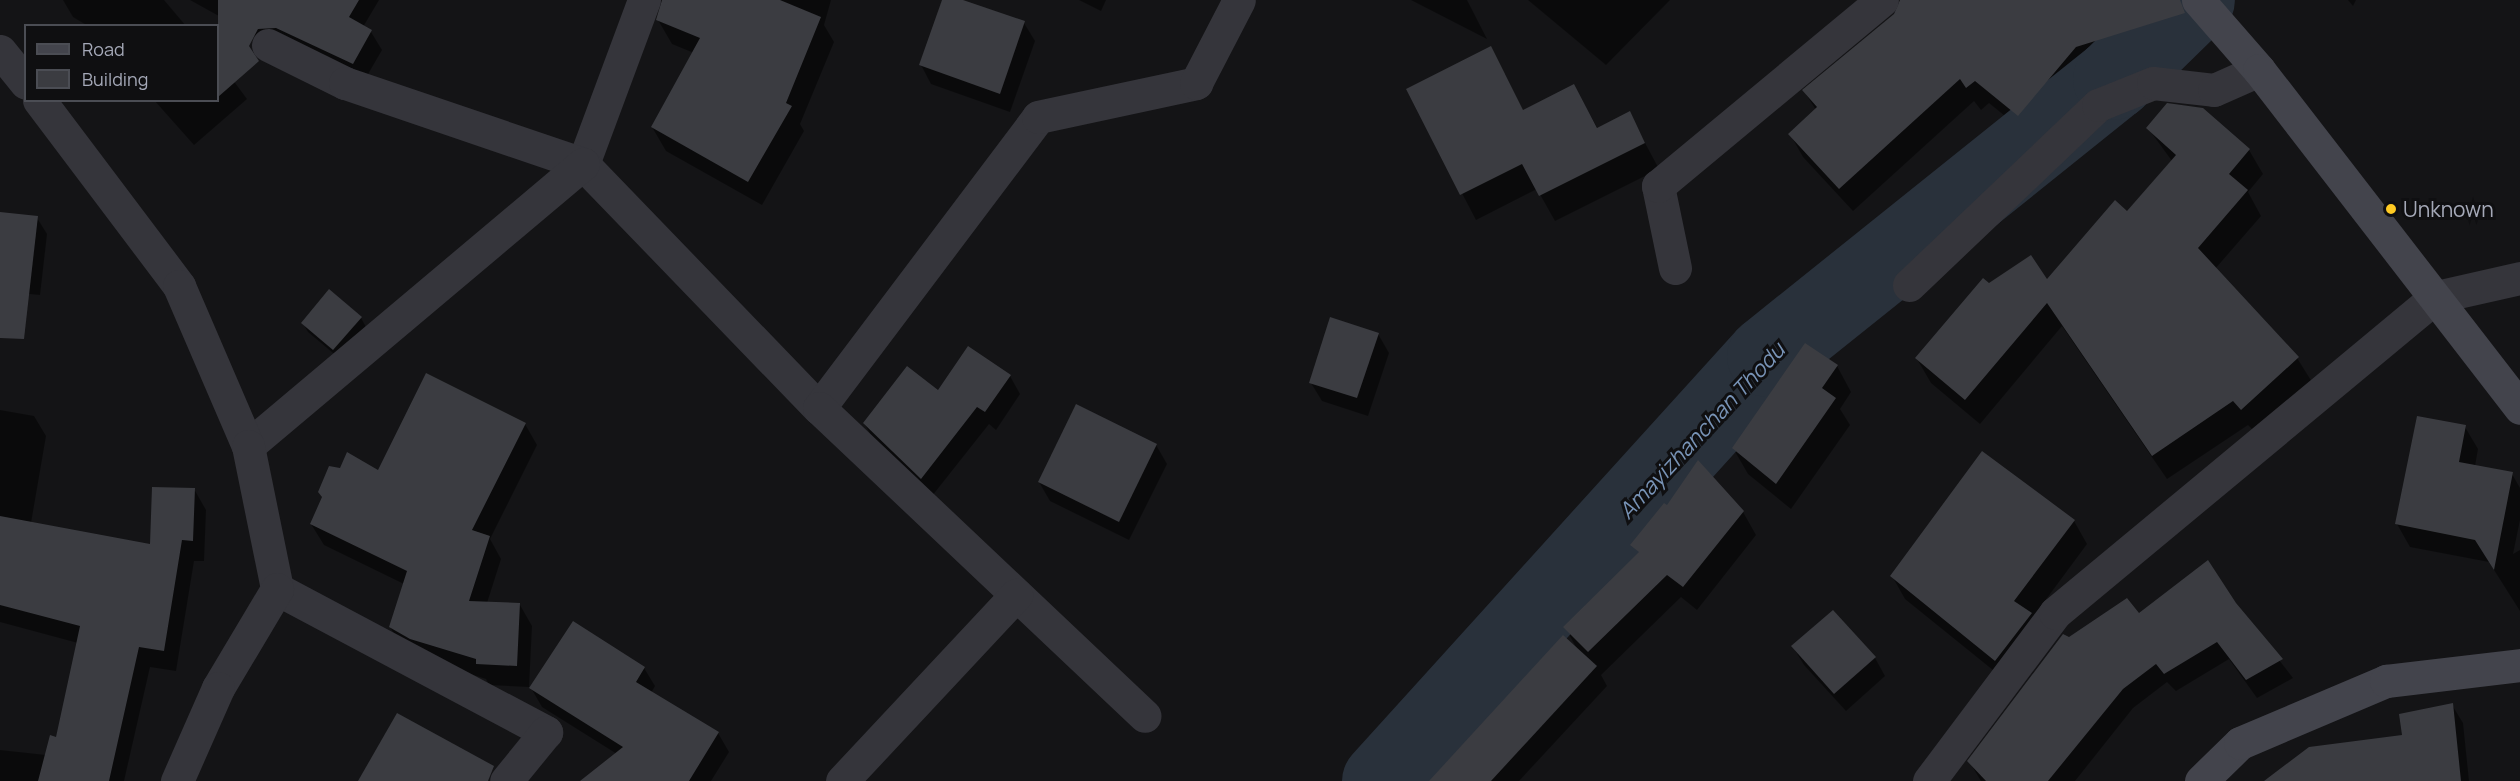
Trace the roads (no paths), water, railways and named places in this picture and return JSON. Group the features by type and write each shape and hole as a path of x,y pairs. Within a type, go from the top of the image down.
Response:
{"main road":[{"path":"2198,0 2259,70 2520,408"},
{"path":"2202,781 2240,744 2386,681 2520,664"}],"street":[{"path":"248,446 583,164 644,0"},
{"path":"819,408 1038,117 1196,83 1239,0"},
{"path":"1675,268 1659,186 1882,0"},
{"path":"268,45 345,82 583,164 819,408 1145,716"},
{"path":"0,51 24,81"},
{"path":"1910,285 2098,105 2153,83 2214,90 2259,70"},
{"path":"40,102 178,286 248,446 277,589 218,688 177,781"},
{"path":"1929,781 2055,613 2436,297 2520,278"},
{"path":"277,589 546,732 506,781"},
{"path":"842,781 1016,595"}],"waterway":[{"name":"Amayizhanchan Thodu","path":"1382,781 1767,356 2113,79 2194,0"}],"place":[{"name":"Unknown","path":"2391,209"}]}
